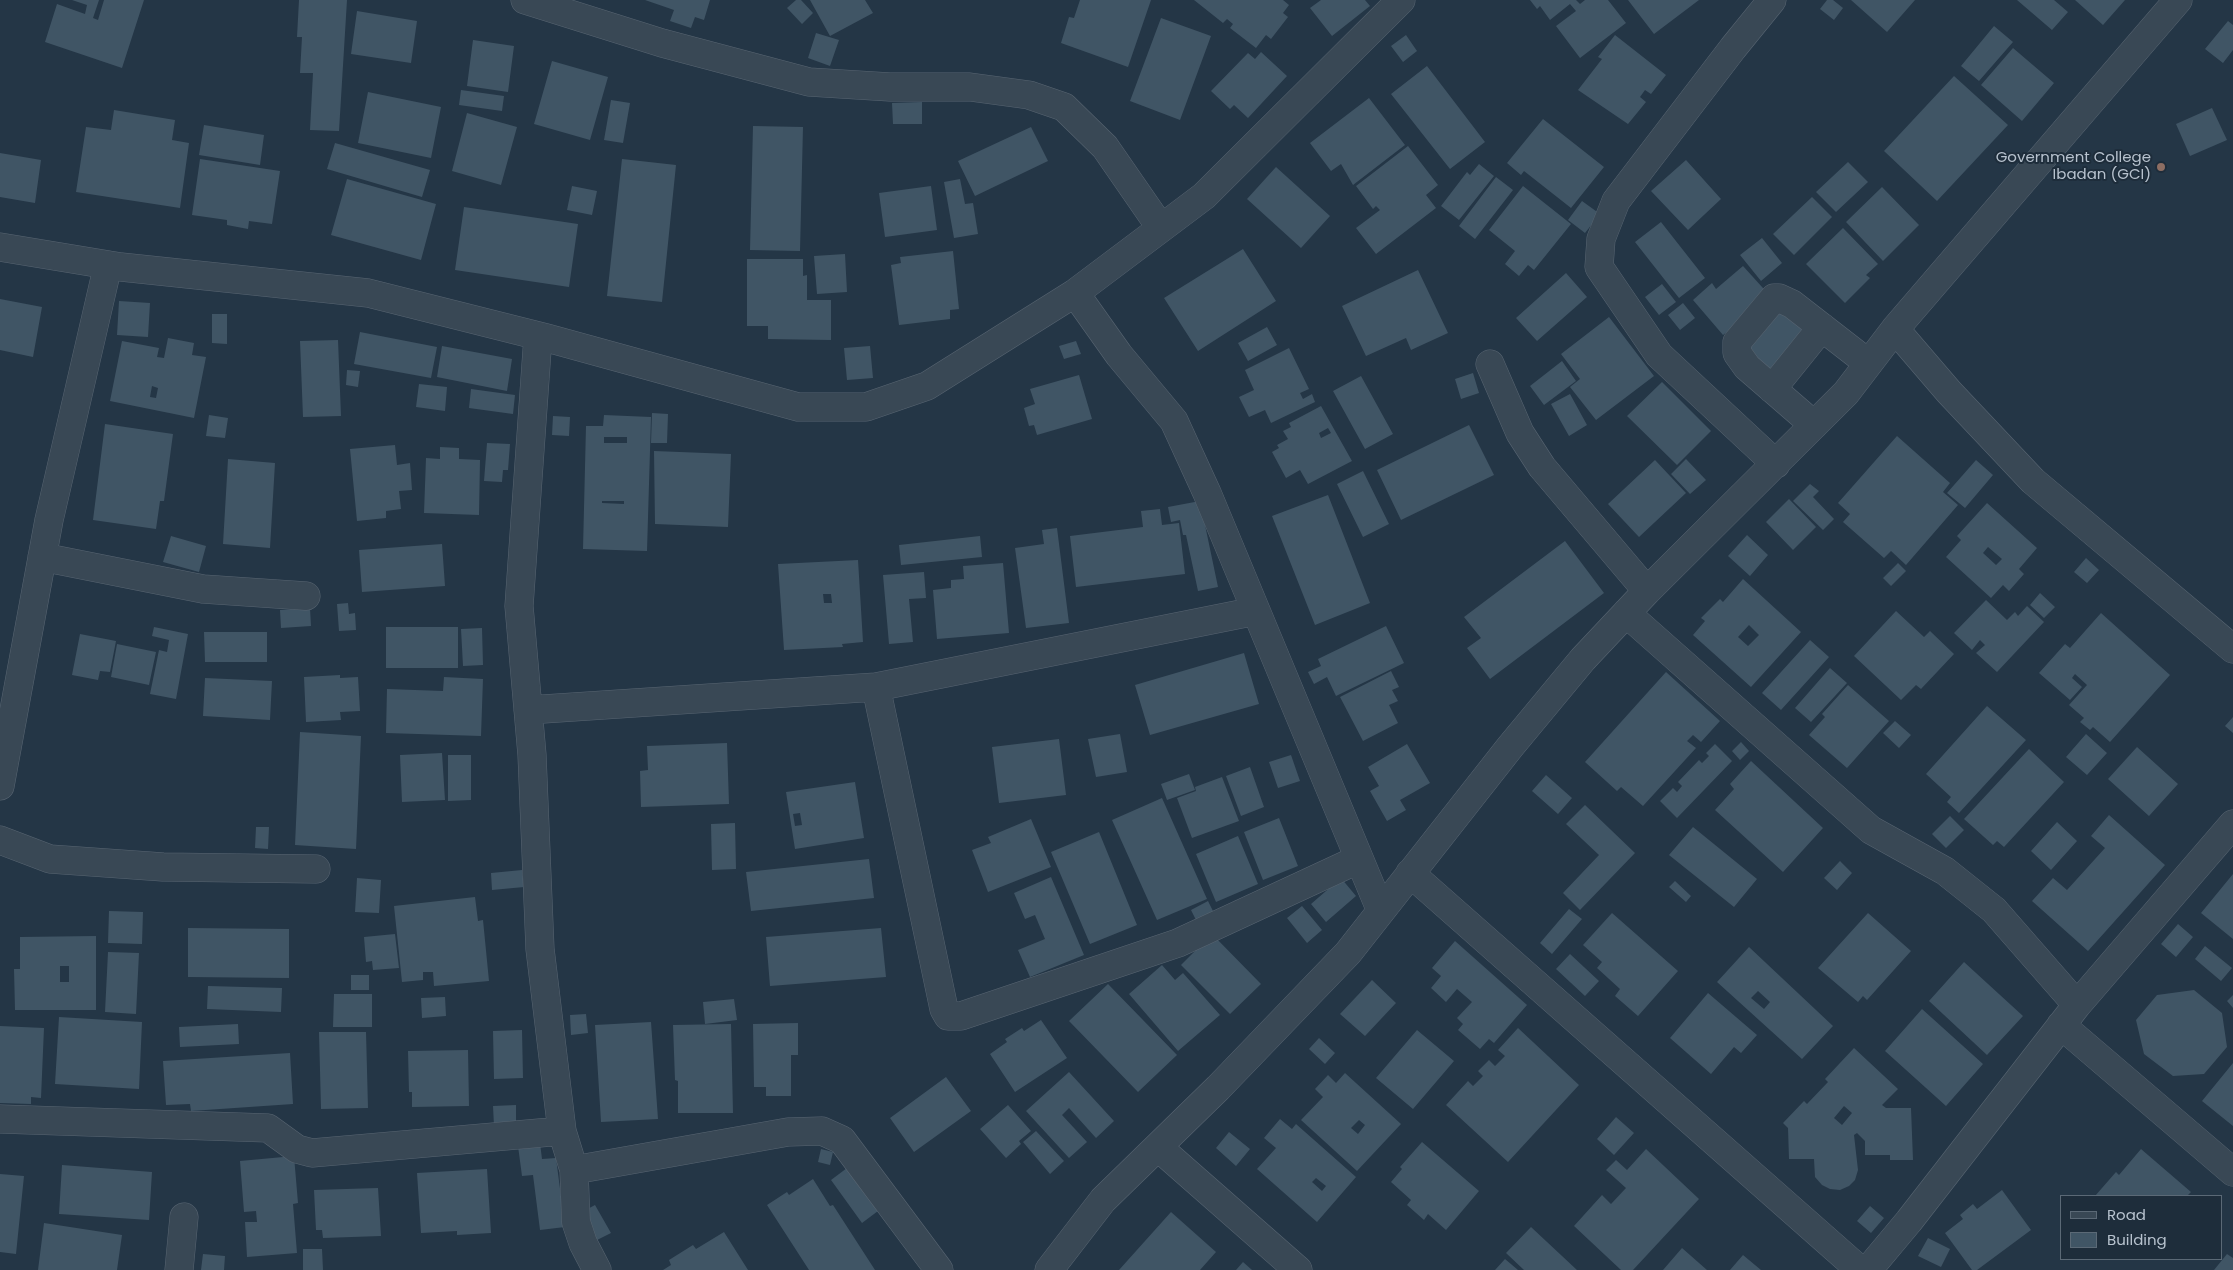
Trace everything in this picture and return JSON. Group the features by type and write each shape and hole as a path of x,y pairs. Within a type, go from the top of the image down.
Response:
{"street":[{"path":"525,0 662,43 809,82 890,87 970,87 1029,95 1064,107 1105,147 1161,228"},
{"path":"0,247 108,265 368,293 538,336 798,407 866,407 927,386 1075,293 1204,196 1401,0"},
{"path":"1772,0 1616,201 1601,240 1600,267 1659,355 1776,464"},
{"path":"1049,1270 1103,1200 1158,1147 1348,953 1516,739 1583,659 1646,591 1846,393 1895,329 2178,0"},
{"path":"0,786 42,557 108,265"},
{"path":"1075,293 1120,356 1174,421 1207,493 1381,911"},
{"path":"1814,424 1740,360 1737,353 1737,342 1774,298 1779,298 1792,304 1868,363"},
{"path":"1772,389 1822,327"},
{"path":"1895,329 1948,392 2033,481 2233,649"},
{"path":"538,336 519,606 528,710 540,949 562,1131 574,1170 576,1222 583,1243 597,1270"},
{"path":"1490,364 1520,433 1542,467 1646,591"},
{"path":"42,557 202,589 306,596"},
{"path":"528,710 876,687 1256,611"},
{"path":"1626,613 1871,830 1945,871 1994,910 2069,1015 2233,1172"},
{"path":"876,687 944,1009 948,1016 961,1016 1178,943 1359,859"},
{"path":"1868,1270 1910,1220 2069,1015 2233,824"},
{"path":"0,840 50,859 163,867 316,869"},
{"path":"1410,873 1860,1270"},
{"path":"0,1119 268,1128 297,1149 312,1153 562,1131"},
{"path":"574,1170 788,1132 822,1131 842,1140 939,1270"},
{"path":"1158,1147 1298,1270"},
{"path":"179,1270 184,1217"}],"building":[{"path":"72,0 99,0 93,18 98,20 104,0 144,0 122,68 45,42 57,4 85,14 87,5"},
{"path":"299,0 347,0 339,131 310,130 313,73 300,73 302,37 297,37"},
{"path":"645,0 710,0 704,20 695,17 691,28 670,21 674,10"},
{"path":"796,0 801,0 813,13 802,24 787,8"},
{"path":"810,0 865,0 873,13 830,36"},
{"path":"1080,0 1151,0 1128,67 1061,43 1069,17 1074,18"},
{"path":"1194,0 1283,0 1289,5 1283,13 1288,17 1271,39 1266,35 1256,48 1230,28 1233,24 1227,19 1223,23"},
{"path":"1321,0 1365,0 1370,6 1332,36 1310,8"},
{"path":"1530,0 1576,0 1580,4 1585,0 1608,0 1626,23 1580,58 1556,26 1576,11 1570,4 1550,20 1540,6 1537,9"},
{"path":"1628,0 1699,0 1654,34"},
{"path":"1827,0 1833,0 1843,8 1834,20 1820,9"},
{"path":"1851,0 1915,0 1887,32"},
{"path":"2017,0 2054,0 2068,12 2052,30"},
{"path":"2075,0 2125,0 2103,25"},
{"path":"357,11 417,21 411,63 351,54"},
{"path":"1161,18 1211,36 1180,120 1130,101"},
{"path":"2228,21 2233,25 2233,50 2223,63 2205,49"},
{"path":"1994,26 2013,42 1979,81 1961,66"},
{"path":"816,33 839,40 830,66 808,58"},
{"path":"1406,35 1417,51 1403,62 1391,46"},
{"path":"1615,35 1666,75 1651,94 1645,90 1640,97 1646,102 1628,124 1578,90 1602,59 1598,57"},
{"path":"473,40 514,46 508,92 467,86"},
{"path":"2013,48 2054,83 2022,121 1981,85"},
{"path":"1261,52 1287,76 1248,118 1234,105 1230,109 1211,91 1248,53 1255,59"},
{"path":"552,61 608,77 590,140 534,124"},
{"path":"1427,66 1485,142 1450,169 1391,94"},
{"path":"1954,76 2008,125 1937,201 1884,151"},
{"path":"461,90 504,96 502,111 459,105"},
{"path":"368,92 441,107 431,158 358,143"},
{"path":"1369,98 1405,145 1353,185 1341,164 1331,171 1310,143"},
{"path":"611,100 630,103 623,143 604,140"},
{"path":"922,102 922,124 893,124 892,103"},
{"path":"2212,108 2227,140 2190,156 2176,124"},
{"path":"114,110 175,120 172,140 189,143 180,208 76,192 86,127 111,130"},
{"path":"467,113 517,127 501,185 452,171"},
{"path":"1543,119 1604,167 1571,208 1524,171 1521,175 1507,163"},
{"path":"204,125 264,135 260,165 199,155"},
{"path":"753,126 803,127 800,251 750,250"},
{"path":"1031,127 1048,161 975,196 958,161"},
{"path":"335,143 430,170 422,197 327,169"},
{"path":"1408,146 1438,185 1426,195 1436,208 1376,254 1356,228 1380,210 1376,206 1373,209 1356,186"},
{"path":"0,153 41,160 35,203 0,197"},
{"path":"200,159 280,171 272,224 249,221 248,229 227,225 227,220 192,215"},
{"path":"622,159 676,165 662,302 607,296"},
{"path":"1686,160 1721,199 1688,230 1651,191"},
{"path":"1848,162 1868,182 1836,212 1816,192"},
{"path":"1479,164 1494,176 1459,220 1441,206 1467,172 1470,175"},
{"path":"1276,167 1330,216 1301,248 1247,199"},
{"path":"1496,177 1513,190 1475,239 1459,226"},
{"path":"347,179 436,204 421,260 331,235"},
{"path":"960,179 965,204 973,203 978,234 954,238 944,182"},
{"path":"572,186 597,191 592,215 567,210"},
{"path":"931,186 937,230 885,237 879,193"},
{"path":"1523,186 1571,224 1534,270 1528,265 1519,276 1505,264 1515,251 1489,230"},
{"path":"1882,187 1919,225 1883,261 1846,222"},
{"path":"1812,197 1832,217 1794,255 1773,234"},
{"path":"1582,201 1600,214 1585,233 1568,220"},
{"path":"464,207 578,224 569,287 455,270"},
{"path":"1661,222 1705,278 1679,298 1635,242"},
{"path":"1843,228 1878,264 1866,275 1870,278 1845,303 1806,264"},
{"path":"1762,238 1782,263 1761,281 1740,255"},
{"path":"1243,249 1276,301 1198,351 1164,298"},
{"path":"953,251 959,309 950,310 950,319 899,325 891,265 901,263 900,257"},
{"path":"845,254 847,292 817,294 814,256"},
{"path":"747,259 803,259 803,276 807,275 807,300 831,300 831,340 768,339 768,326 747,326"},
{"path":"1743,266 1772,298 1723,335 1693,300 1712,283 1716,289"},
{"path":"1418,270 1448,333 1411,350 1406,338 1366,356 1342,306"},
{"path":"1566,273 1587,297 1537,341 1516,318"},
{"path":"1662,284 1676,302 1659,315 1645,297"},
{"path":"0,299 42,307 33,357 0,350"},
{"path":"119,301 150,303 148,337 117,335"},
{"path":"1683,303 1695,318 1680,330 1668,315"},
{"path":"1781,309 1808,336 1766,378 1745,345"},
{"path":"212,314 227,314 227,344 212,343"},
{"path":"1609,317 1654,376 1596,420 1570,387 1580,379 1561,354"},
{"path":"1267,327 1277,345 1248,361 1238,343"},
{"path":"360,332 437,347 431,378 354,364"},
{"path":"168,338 194,343 192,355 206,357 194,418 110,401 122,341 159,348 157,357 164,358","holes":["152,386 158,388 156,398 150,397"]},
{"path":"338,340 341,416 303,417 300,341"},
{"path":"1076,341 1081,354 1064,359 1059,346"},
{"path":"442,346 512,359 507,391 437,377"},
{"path":"870,346 873,378 847,380 844,348"},
{"path":"1289,348 1309,389 1300,393 1303,399 1312,394 1315,402 1271,423 1265,410 1249,417 1239,397 1254,390 1245,370"},
{"path":"1562,361 1576,381 1544,405 1530,386"},
{"path":"347,370 360,371 358,387 346,385"},
{"path":"1473,373 1479,393 1461,399 1455,379"},
{"path":"1079,375 1092,419 1037,435 1034,425 1029,426 1024,408 1035,404 1030,389"},
{"path":"1361,376 1393,434 1365,449 1333,391"},
{"path":"1662,382 1711,431 1677,465 1627,416"},
{"path":"419,384 447,387 445,411 416,407"},
{"path":"471,389 515,395 513,414 469,408"},
{"path":"1570,394 1587,425 1569,436 1551,404"},
{"path":"1321,406 1352,461 1308,484 1300,470 1286,478 1272,452 1279,448 1277,445 1288,439 1283,431 1291,427 1289,423","holes":["1328,428 1331,433 1321,438 1319,433"]},
{"path":"652,413 668,414 667,443 651,443"},
{"path":"209,415 228,418 225,438 206,436"},
{"path":"604,415 651,417 647,551 583,549 586,426 603,426","holes":["604,437 627,437 627,443 604,443","602,501 624,501 624,504 602,503"]},
{"path":"553,416 570,417 569,436 552,435"},
{"path":"105,424 173,434 164,501 160,501 156,529 93,520"},
{"path":"1469,425 1494,475 1401,520 1377,470"},
{"path":"1897,436 1950,483 1943,492 1958,505 1906,565 1891,551 1884,558 1843,522 1850,514 1838,503"},
{"path":"487,443 510,444 508,470 503,470 502,482 484,481"},
{"path":"395,445 397,465 410,463 412,490 399,491 401,509 386,511 386,518 357,521 350,449"},
{"path":"440,447 459,448 459,459 480,460 479,515 424,513 426,458 440,459"},
{"path":"654,451 731,454 728,527 655,524"},
{"path":"228,459 275,463 270,548 223,544"},
{"path":"1686,459 1706,480 1690,494 1671,474"},
{"path":"1655,460 1686,493 1639,537 1608,504"},
{"path":"1976,460 1993,475 1965,508 1947,493"},
{"path":"1363,471 1389,524 1363,537 1337,484"},
{"path":"1810,484 1819,491 1813,497 1834,519 1823,530 1793,501"},
{"path":"1328,495 1370,603 1315,625 1272,516"},
{"path":"1789,499 1816,527 1793,550 1766,522"},
{"path":"1200,501 1218,587 1198,591 1186,535 1183,535 1180,520 1171,522 1168,507"},
{"path":"1987,503 2037,548 2019,569 2024,574 2009,591 2003,585 1991,598 1946,557 1961,540 1957,536","holes":["1988,547 2002,559 1996,565 1983,553"]},
{"path":"1160,509 1162,525 1179,523 1185,574 1076,587 1070,536 1143,527 1141,511"},
{"path":"1057,528 1069,623 1026,628 1015,548 1044,544 1042,530"},
{"path":"1747,535 1768,555 1750,576 1728,556"},
{"path":"171,536 206,546 199,572 163,562"},
{"path":"980,536 982,557 901,565 899,545"},
{"path":"1565,541 1604,593 1490,679 1467,648 1481,638 1464,617"},
{"path":"442,544 445,586 362,592 359,550"},
{"path":"2086,558 2099,570 2087,583 2074,572"},
{"path":"858,560 863,642 842,644 843,647 784,650 778,564","holes":["823,594 831,594 832,603 824,603"]},
{"path":"1003,563 1009,633 937,639 933,590 951,588 951,580 964,579 963,566"},
{"path":"1898,563 1906,571 1891,586 1883,578"},
{"path":"924,572 926,598 909,599 913,642 889,644 883,575"},
{"path":"1743,579 1801,632 1751,687 1693,635 1705,621 1701,618 1720,599 1723,602","holes":["1749,625 1759,635 1748,646 1738,637"]},
{"path":"2040,593 2055,607 2044,618 2030,605"},
{"path":"1986,600 2007,620 2015,612 2018,616 2027,606 2044,622 1997,672 1976,653 1985,645 1980,640 1972,650 1954,633"},
{"path":"348,603 349,614 355,613 356,630 339,631 337,604"},
{"path":"310,608 311,626 281,628 280,610"},
{"path":"1896,611 1924,637 1930,631 1954,654 1921,689 1916,685 1901,700 1854,656"},
{"path":"2101,613 2170,675 2110,742 2093,727 2090,730 2080,722 2084,718 2069,705 2087,685 2075,674 2072,678 2082,687 2070,700 2039,673 2065,644 2070,648"},
{"path":"1386,626 1404,663 1336,696 1327,677 1314,684 1308,672 1321,666 1318,659"},
{"path":"154,627 188,634 176,699 150,694 159,650 167,652 169,640 152,636"},
{"path":"386,627 458,627 458,668 386,668"},
{"path":"482,628 483,665 463,666 461,629"},
{"path":"204,632 267,632 267,662 205,662"},
{"path":"80,634 116,641 110,672 100,671 98,680 72,675"},
{"path":"1810,640 1829,657 1781,710 1762,693"},
{"path":"117,644 156,652 149,685 111,677"},
{"path":"1244,653 1259,704 1150,735 1135,685"},
{"path":"1830,668 1847,683 1811,722 1795,708"},
{"path":"1391,671 1399,687 1392,690 1398,701 1389,705 1398,723 1363,741 1340,697"},
{"path":"1666,672 1720,721 1701,742 1693,735 1687,741 1696,748 1643,806 1621,787 1617,791 1585,762"},
{"path":"340,675 340,678 358,677 360,711 340,712 341,720 306,722 304,677"},
{"path":"444,677 483,679 481,736 386,733 387,689 443,691"},
{"path":"205,678 272,681 270,720 203,716"},
{"path":"1848,685 1889,721 1847,768 1809,735 1825,717 1822,714"},
{"path":"1987,706 2026,740 1959,813 1947,802 1951,797 1926,774"},
{"path":"2233,717 2233,733 2225,726"},
{"path":"1895,721 1911,735 1899,748 1883,733"},
{"path":"300,732 361,736 356,849 295,845"},
{"path":"1120,734 1127,772 1096,777 1088,739"},
{"path":"2086,734 2107,753 2087,775 2066,757"},
{"path":"1059,739 1066,795 999,803 992,747"},
{"path":"1741,742 1749,751 1740,760 1732,751"},
{"path":"727,743 729,804 641,807 640,771 648,770 647,746"},
{"path":"1407,744 1430,783 1400,800 1406,810 1387,821 1370,791 1379,786 1368,767"},
{"path":"1715,744 1732,761 1677,818 1660,801 1673,788 1677,792 1682,786 1678,782 1699,760 1702,763 1709,756 1706,753"},
{"path":"2137,747 2178,784 2149,816 2108,779"},
{"path":"2029,749 2064,782 2004,847 1997,841 1993,845 1964,819"},
{"path":"442,753 445,800 402,802 400,755"},
{"path":"448,755 471,755 471,800 448,801"},
{"path":"1291,755 1300,781 1278,788 1269,762"},
{"path":"1751,761 1823,828 1783,872 1715,810 1734,789 1730,784"},
{"path":"1250,767 1264,807 1241,816 1226,776"},
{"path":"1189,774 1195,790 1167,800 1161,784"},
{"path":"1546,775 1572,798 1558,814 1532,791"},
{"path":"1222,777 1239,821 1192,838 1177,798 1196,791 1195,787"},
{"path":"855,782 864,838 795,849 786,792","holes":["800,813 802,825 795,826 793,814"]},
{"path":"1162,798 1207,899 1157,920 1112,820"},
{"path":"1585,805 1635,853 1580,910 1563,893 1599,855 1566,824"},
{"path":"2109,815 2165,865 2088,951 2032,901 2053,878 2067,890 2105,848 2091,836"},
{"path":"1950,816 1964,830 1946,848 1932,834"},
{"path":"1279,818 1298,866 1263,880 1244,832"},
{"path":"1031,819 1051,867 988,892 972,850 991,843 988,837"},
{"path":"2057,822 2077,841 2051,870 2031,851"},
{"path":"735,823 736,869 712,870 711,824"},
{"path":"256,827 269,827 268,849 255,848"},
{"path":"1693,827 1757,879 1734,907 1669,855"},
{"path":"1099,832 1137,925 1090,944 1051,852"},
{"path":"1238,836 1258,884 1216,902 1196,854"},
{"path":"869,859 874,898 751,911 746,872"},
{"path":"1840,861 1852,873 1837,890 1824,878"},
{"path":"522,870 524,887 492,890 491,873"},
{"path":"2233,874 2233,939 2201,913"},
{"path":"1051,877 1084,955 1030,977 1018,950 1045,939 1035,915 1025,919 1014,893"},
{"path":"357,878 381,880 379,913 355,912"},
{"path":"1341,878 1356,896 1326,922 1311,904"},
{"path":"1675,881 1691,896 1686,902 1669,887"},
{"path":"475,897 478,921 483,920 489,981 434,986 433,972 423,972 423,980 402,982 394,906"},
{"path":"1208,901 1214,913 1197,922 1191,910"},
{"path":"1302,906 1322,930 1307,943 1287,918"},
{"path":"1569,909 1582,919 1552,954 1540,943"},
{"path":"109,911 143,912 142,944 108,943"},
{"path":"1612,913 1678,971 1638,1016 1615,996 1620,989 1597,968 1602,962 1583,945"},
{"path":"1868,913 1911,951 1867,1000 1863,996 1858,1002 1818,968"},
{"path":"2178,924 2193,937 2176,957 2161,944"},
{"path":"188,928 289,929 289,978 188,977"},
{"path":"881,928 886,977 770,986 766,937"},
{"path":"395,934 399,968 373,970 372,961 366,962 364,937"},
{"path":"1212,934 1261,984 1230,1014 1181,965"},
{"path":"96,936 96,1010 15,1010 14,969 20,969 20,937","holes":["60,966 69,966 69,982 60,982"]},
{"path":"1455,941 1527,1005 1494,1043 1489,1039 1480,1049 1458,1030 1463,1024 1457,1018 1472,1002 1457,989 1446,1002 1431,988 1441,976 1432,968"},
{"path":"2205,946 2232,968 2221,981 2195,959"},
{"path":"1749,947 1833,1026 1802,1059 1717,982","holes":["1758,991 1770,1002 1764,1009 1751,998"]},
{"path":"108,952 139,953 136,1014 105,1012"},
{"path":"1570,954 1599,981 1585,996 1556,969"},
{"path":"1964,962 2023,1016 1987,1055 1929,1001"},
{"path":"1162,965 1175,980 1183,973 1220,1015 1178,1051 1129,994"},
{"path":"351,975 369,975 369,990 351,990"},
{"path":"1372,980 1396,1003 1365,1036 1340,1014"},
{"path":"1108,984 1177,1055 1138,1092 1069,1021"},
{"path":"208,986 282,988 281,1012 207,1009"},
{"path":"2194,990 2222,1013 2227,1047 2204,1074 2173,1076 2144,1054 2136,1020 2157,995"},
{"path":"1708,993 1757,1035 1741,1053 1734,1047 1711,1074 1670,1038"},
{"path":"334,994 372,994 372,1027 333,1027"},
{"path":"2233,995 2233,1008 2227,1001"},
{"path":"445,997 446,1016 422,1018 421,998"},
{"path":"734,999 737,1020 705,1024 703,1002"},
{"path":"1922,1009 1983,1064 1946,1106 1885,1051"},
{"path":"586,1014 588,1033 571,1035 570,1015"},
{"path":"59,1017 142,1022 139,1089 55,1084"},
{"path":"1041,1020 1067,1058 1015,1092 990,1054 1007,1042 1005,1039 1022,1028 1024,1031"},
{"path":"651,1022 658,1119 601,1122 595,1025"},
{"path":"798,1023 798,1055 791,1055 791,1096 766,1096 766,1087 754,1087 753,1024"},
{"path":"238,1024 239,1044 180,1047 179,1027"},
{"path":"731,1024 733,1113 678,1113 678,1081 675,1080 673,1025"},
{"path":"0,1026 44,1028 41,1098 31,1097 31,1104 0,1103"},
{"path":"1518,1028 1579,1085 1508,1162 1446,1105 1468,1081 1473,1086 1483,1076 1478,1071 1489,1060 1495,1066 1505,1056 1498,1050"},
{"path":"522,1030 523,1078 494,1079 493,1031"},
{"path":"1417,1030 1454,1061 1413,1109 1376,1078"},
{"path":"319,1032 366,1032 368,1108 321,1109"},
{"path":"1319,1038 1335,1053 1325,1064 1309,1049"},
{"path":"1854,1048 1898,1089 1882,1105 1886,1108 1911,1108 1913,1160 1890,1160 1890,1155 1865,1155 1865,1141 1857,1133 1854,1135 1858,1170 1855,1180 1849,1186 1840,1190 1830,1189 1822,1185 1815,1177 1814,1159 1789,1159 1788,1128 1783,1123 1804,1101 1807,1104 1828,1082 1825,1079","holes":["1844,1106 1852,1113 1842,1125 1834,1118"]},
{"path":"468,1050 469,1106 412,1107 412,1092 409,1092 408,1051"},
{"path":"290,1053 293,1104 191,1111 190,1104 166,1105 163,1061"},
{"path":"2233,1063 2233,1126 2202,1101"},
{"path":"1069,1072 1114,1121 1096,1138 1069,1108 1062,1115 1087,1142 1069,1158 1026,1111"},
{"path":"1345,1073 1401,1124 1357,1171 1301,1120 1323,1097 1315,1089 1328,1075 1336,1083","holes":["1359,1120 1365,1125 1358,1134 1351,1128"]},
{"path":"946,1077 971,1111 914,1152 890,1118"},
{"path":"516,1105 516,1126 494,1126 493,1106"},
{"path":"1008,1105 1031,1131 1019,1141 1021,1144 1006,1158 980,1129"},
{"path":"1616,1117 1634,1133 1614,1155 1597,1139"},
{"path":"1280,1119 1292,1129 1296,1124 1356,1177 1317,1222 1257,1169 1276,1148 1264,1138","holes":["1316,1178 1326,1186 1322,1191 1312,1182"]},
{"path":"1036,1131 1064,1161 1050,1174 1023,1142"},
{"path":"1229,1132 1250,1149 1236,1166 1216,1148"},
{"path":"1422,1142 1479,1191 1446,1230 1428,1214 1424,1220 1407,1205 1411,1200 1391,1182 1402,1169 1400,1167"},
{"path":"540,1143 542,1159 556,1158 565,1227 540,1230 533,1175 522,1176 518,1146"},
{"path":"821,1149 833,1152 830,1165 818,1162"},
{"path":"1646,1149 1699,1199 1633,1270 1621,1270 1574,1226 1602,1195 1611,1204 1626,1188 1606,1170 1616,1160 1627,1170"},
{"path":"2141,1149 2191,1192 2188,1195 2096,1195 2116,1172 2119,1175"},
{"path":"294,1156 298,1203 293,1204 297,1253 247,1257 245,1222 257,1222 256,1211 244,1212 240,1161"},
{"path":"62,1165 152,1172 149,1220 59,1214"},
{"path":"847,1168 878,1211 862,1223 831,1180"},
{"path":"487,1169 491,1233 457,1235 457,1231 421,1233 417,1173"},
{"path":"0,1174 24,1176 16,1254 0,1252"},
{"path":"813,1179 830,1206 833,1205 875,1270 809,1270 767,1205 787,1192 789,1195"},
{"path":"378,1188 381,1236 323,1238 322,1230 316,1230 314,1190"},
{"path":"2002,1190 2031,1230 1977,1270 1972,1270 1945,1233 1963,1219 1960,1215 1973,1204 1977,1209"},
{"path":"595,1205 611,1233 597,1240 582,1212"},
{"path":"1870,1206 1884,1218 1871,1233 1857,1221"},
{"path":"1171,1212 1216,1252 1200,1270 1119,1270"},
{"path":"44,1223 122,1235 117,1270 38,1270"},
{"path":"1531,1227 1577,1270 1524,1270 1506,1253"},
{"path":"724,1232 748,1270 663,1270 671,1265 669,1260 693,1245 696,1249"},
{"path":"1928,1238 1950,1249 1941,1267 1918,1256"},
{"path":"1682,1248 1707,1270 1663,1270"},
{"path":"303,1249 322,1249 323,1270 303,1270"},
{"path":"203,1254 225,1256 224,1270 201,1270"},
{"path":"2227,1254 2233,1258 2233,1270 2214,1270"},
{"path":"1743,1255 1761,1270 1730,1270"},
{"path":"1505,1259 1518,1270 1495,1270"},
{"path":"1243,1262 1252,1270 1236,1270"}],"place":[{"name":"Government College Ibadan (GCI)","path":"2161,167"}]}
